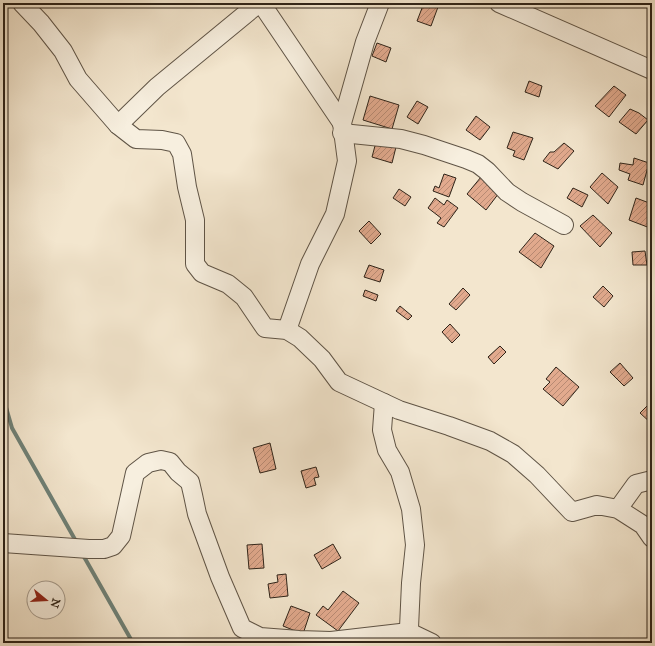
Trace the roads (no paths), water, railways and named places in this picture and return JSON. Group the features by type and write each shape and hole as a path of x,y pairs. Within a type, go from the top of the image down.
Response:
{"street":[{"path":"22,3 41,23 63,51 78,79 118,125 136,139 162,140 176,143 182,154 187,187 195,220 195,264 202,273 228,284 244,297 265,328 288,330 300,338 322,359 339,382 399,410 490,441 513,454 537,475 572,512 597,505 618,509 643,525 652,538"},
{"path":"118,125 157,87 260,3 342,128 401,138 424,144 478,164 507,192 564,225"},
{"path":"288,330 310,264 335,214 347,161 342,128 364,42 380,3"},
{"path":"499,3 652,70"},
{"path":"384,403 382,430 387,450 400,472 411,509 415,545 411,583 410,638"},
{"path":"3,543 89,550 104,549 113,546 121,536 135,473 148,463 161,460 170,462 178,472 190,482 194,495 196,514 220,577 242,628 260,637 331,641 410,638 432,643"},
{"path":"618,509 636,484 652,480"}],"waterway":[{"path":"3,397 12,428 77,543"},
{"path":"83,555 133,643"}]}
